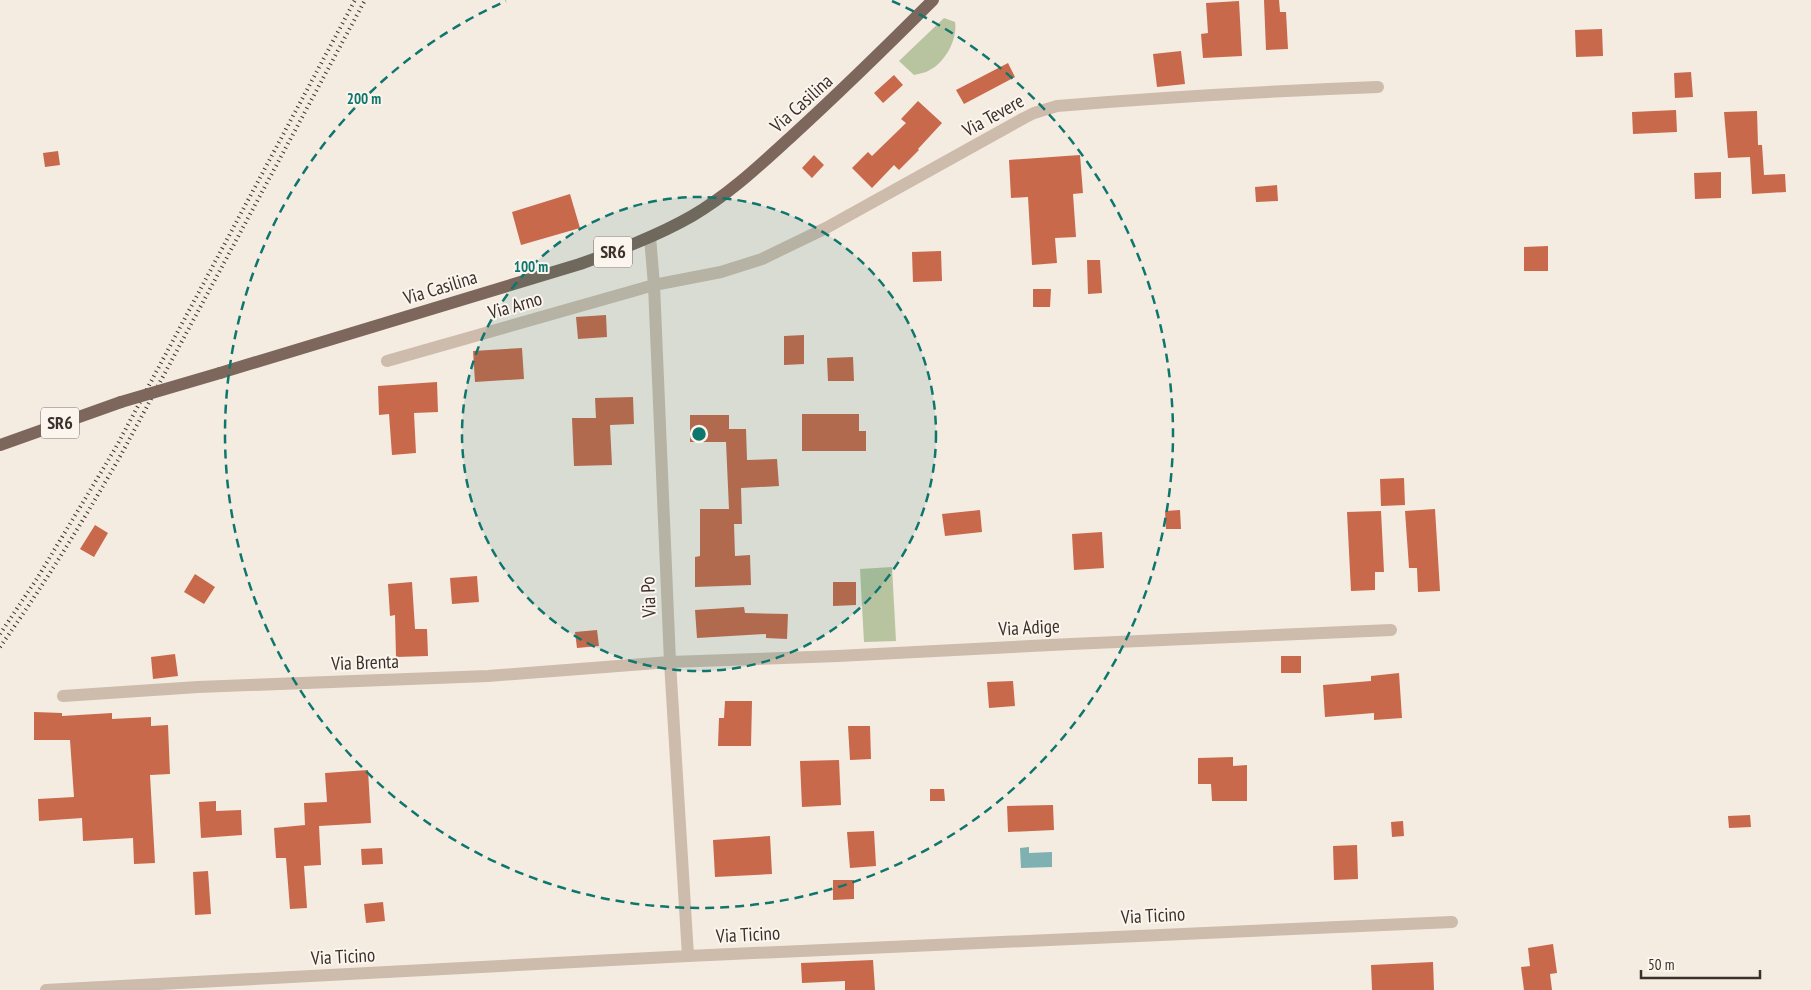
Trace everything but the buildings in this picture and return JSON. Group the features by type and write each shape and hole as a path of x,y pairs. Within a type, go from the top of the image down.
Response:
{"main road":[{"name":"Via Casilina","path":"0,445 121,402 518,283 608,254 650,237 706,207 752,172 853,80 933,0"}],"street":[{"name":"Via Tevere","path":"654,285 728,270 778,252 846,217 1024,118 1046,109 1057,106 1124,100 1259,91 1378,87"},
{"name":"Via Po","path":"650,237 654,285 670,662 688,956"},
{"name":"Via Arno","path":"387,360 654,285"},
{"name":"Via Adige","path":"670,662 1391,630"},
{"name":"Via Brenta","path":"63,696 198,687 488,676 670,662"},
{"name":"Via Ticino","path":"46,990 688,956 1452,922"}],"green space":[{"path":"944,18 955,22 952,44 944,58 933,69 914,75 899,61"},
{"path":"892,567 896,641 864,642 860,569"}],"water":[{"path":"1029,847 1029,853 1052,852 1052,867 1021,868 1020,848"}],"railway":[{"path":"0,634 38,577 115,449 355,0"},
{"path":"0,647 63,552 122,453 365,0"}]}
